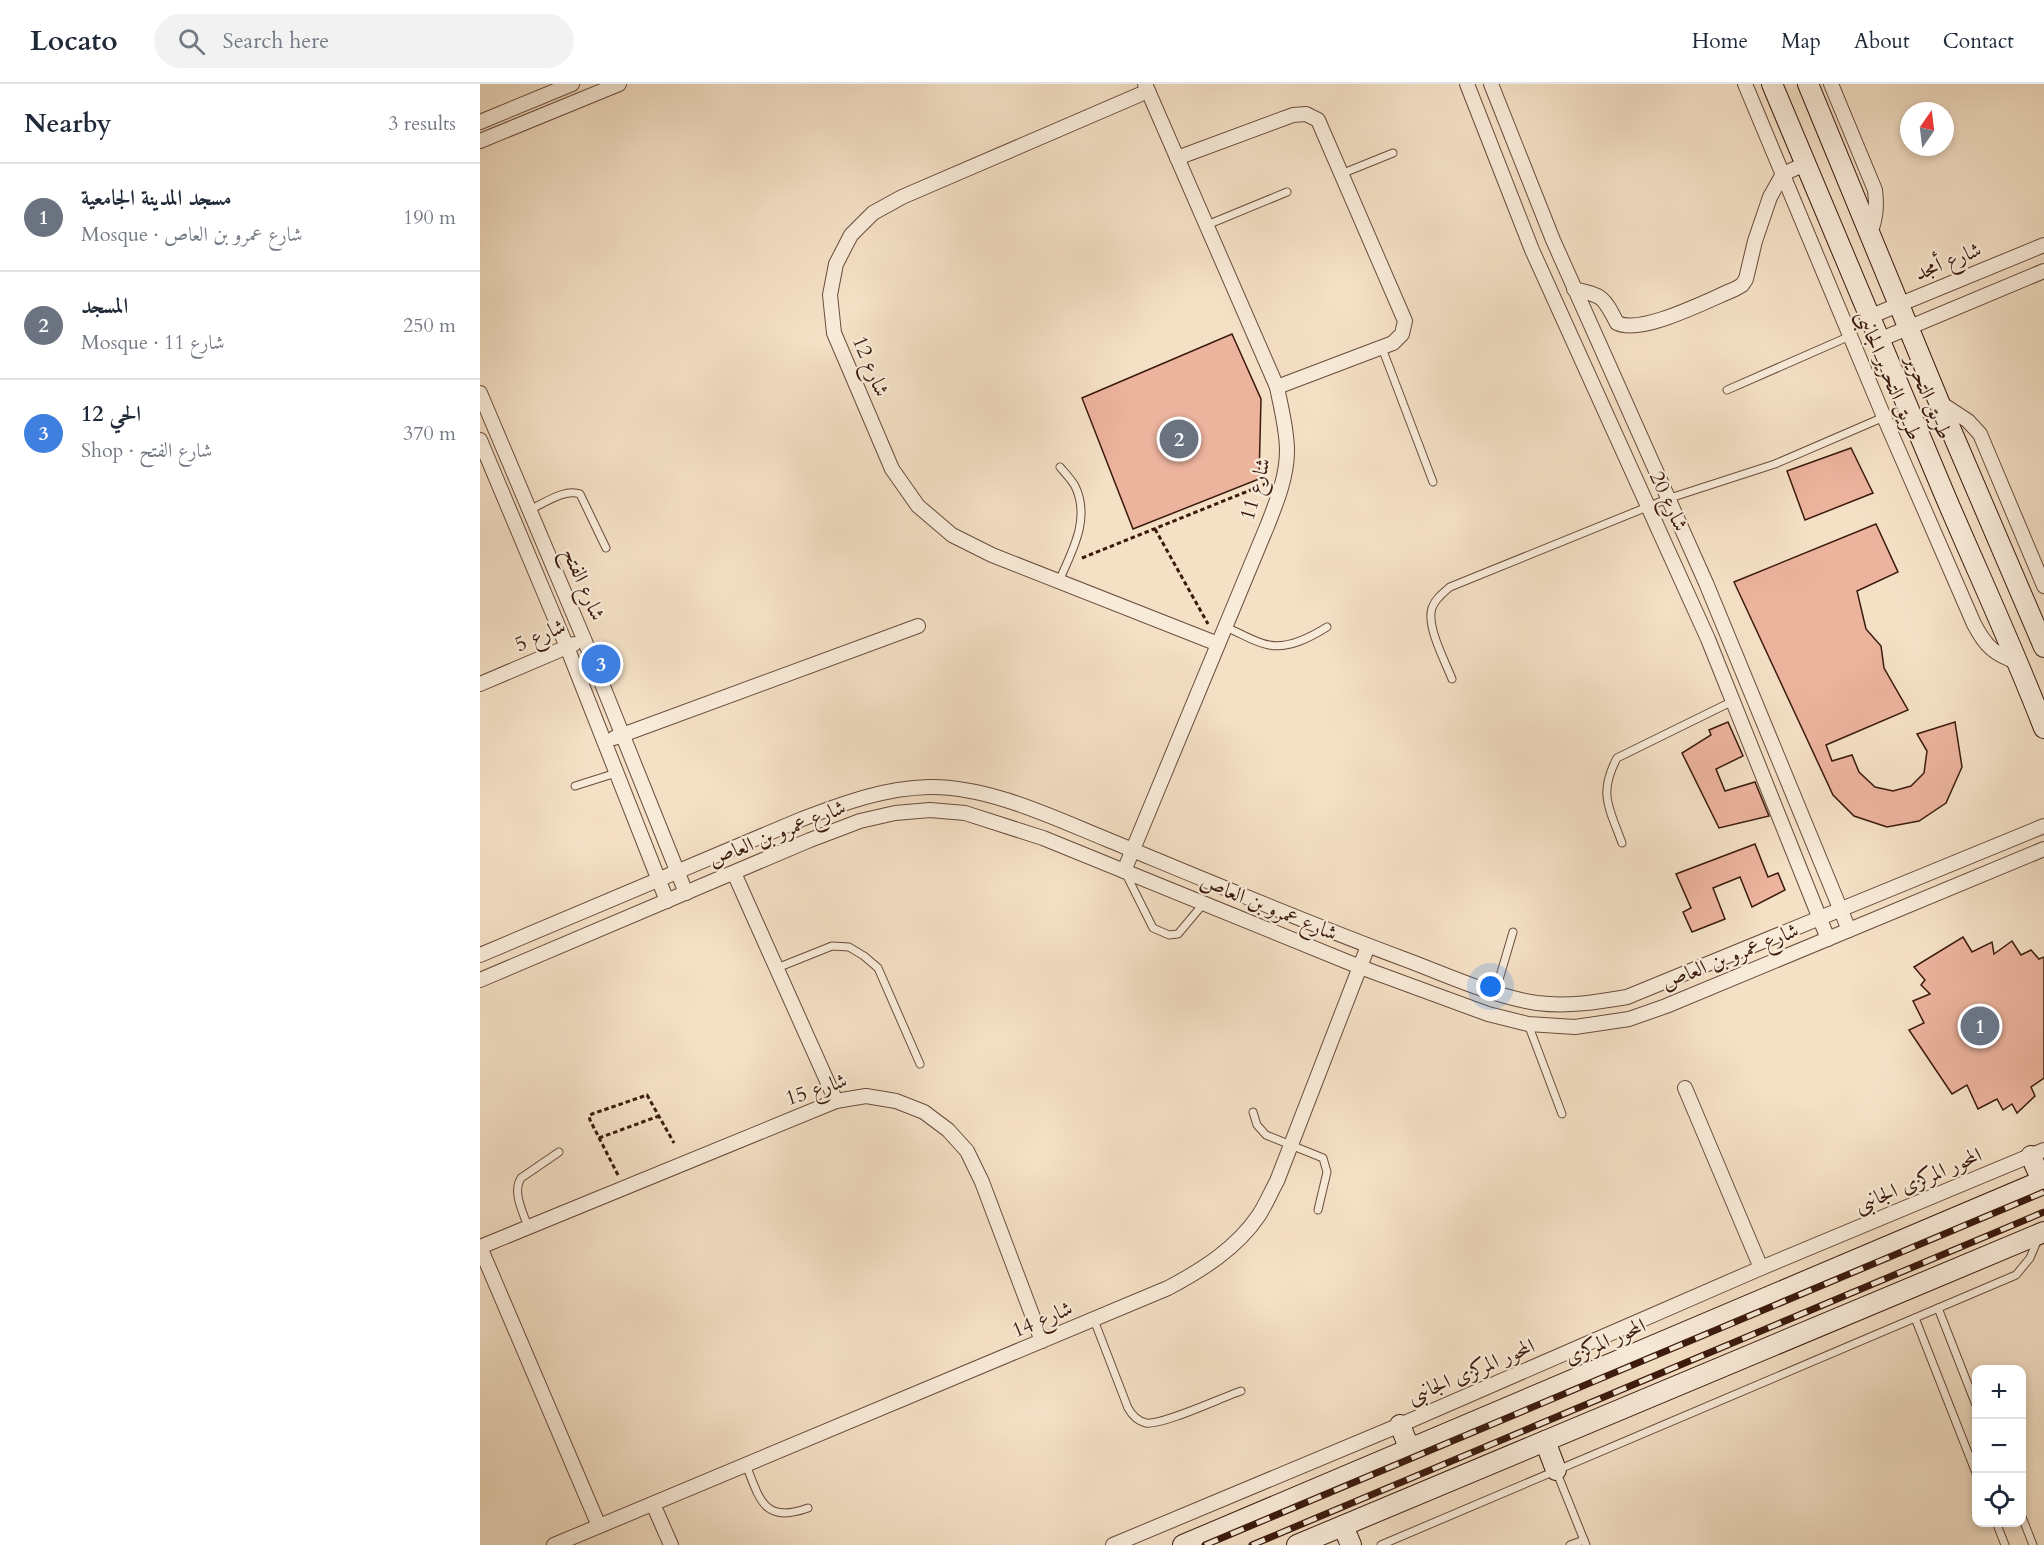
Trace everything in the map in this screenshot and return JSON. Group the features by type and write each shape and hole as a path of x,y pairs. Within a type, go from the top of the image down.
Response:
{"main road":[{"name":"طريق التحرير","path":"1772,84 1869,317 2019,663 2044,728"},
{"name":"طريق التحرير","path":"1808,84 1939,402 2044,647"},
{"path":"2038,1153 2043,1180"},
{"name":"المحور المركزى","path":"1183,1545 2043,1180"},
{"path":"1297,1545 2042,1232"},
{"path":"1400,1425 1410,1450"},
{"path":"1545,1441 1556,1470"},
{"path":"1343,1526 1351,1545"}],"street":[{"path":"480,122 572,84"},
{"path":"480,141 619,84"},
{"name":"شارع 20","path":"1467,84 1532,250 1687,590 1828,939"},
{"name":"شارع 20","path":"1491,84 1574,289 1722,622 1849,930"},
{"name":"طريق التحرير الجانبى","path":"1745,84 1884,417 1969,613 1984,642 1999,656 2019,663"},
{"path":"1831,84 1875,190 1875,220 1870,234"},
{"name":"شارع 11","path":"1124,871 1268,524 1283,477 1287,453 1286,429 1277,387 1147,87"},
{"name":"شارع 12","path":"1147,87 902,197 873,213 851,236 836,264 830,295 834,333 892,469 918,506 952,535 992,555 1218,644"},
{"path":"1178,158 1293,115 1306,114 1317,120 1405,321 1402,334 1394,343 1277,387"},
{"path":"1574,289 1602,298 1617,323 1628,327 1658,321 1735,289 1745,282 1765,209 1783,174 1805,164"},
{"name":"شارع أمجد","path":"1869,317 2044,244"},
{"path":"1879,340 2044,271"},
{"name":"شارع الفتح","path":"480,393 584,639 686,893"},
{"name":"طريق التحرير الجانبى","path":"1939,402 1954,411 1980,434 2044,586"},
{"name":"شارع الفتح","path":"480,440 567,647 667,901"},
{"path":"604,741 918,626"},
{"name":"شارع 5","path":"480,684 584,639"},
{"name":"شارع عمرو بن العاص","path":"480,955 802,819 853,800 891,790 930,787 969,791 1052,816 1368,946 1495,993 1538,1003 1583,1004 1627,997 2044,826"},
{"name":"شارع عمرو بن العاص","path":"480,980 860,821 895,813 930,810 965,813 1043,838 1360,967 1488,1014 1528,1024 1575,1027 1629,1019 1666,1006 2044,849"},
{"path":"734,873 836,1101"},
{"name":"شارع 14","path":"554,1545 1094,1320 1168,1288 1202,1270 1233,1245 1258,1216 1277,1181 1368,946"},
{"path":"1685,1088 1761,1268"},
{"name":"شارع 15","path":"480,1247 836,1101 866,1096 896,1101 924,1112 948,1130 967,1151 982,1182 1042,1341"},
{"name":"المحور المركزى الجانبى","path":"1113,1545 1400,1425 1761,1268 2038,1153"},
{"path":"480,1247 599,1526"},
{"path":"654,1504 671,1545"}],"lane":[{"path":"1341,174 1394,153"},
{"path":"1207,225 1287,192"},
{"path":"1727,390 1850,336"},
{"path":"1382,348 1433,482"},
{"path":"1452,679 1430,622 1432,608 1439,596 1450,587 1667,499 1775,464 1884,417"},
{"path":"1059,581 1079,533 1081,509 1075,486 1060,467"},
{"path":"529,511 567,493 580,494 606,548"},
{"path":"1225,627 1269,645 1290,644 1310,638 1327,627"},
{"path":"1622,843 1606,798 1608,776 1617,758 1733,701"},
{"path":"575,786 616,773"},
{"path":"1124,871 1154,928 1169,935 1178,934 1204,903"},
{"path":"1495,993 1513,932"},
{"path":"777,969 832,946 849,947 864,956 878,968 920,1064"},
{"path":"1528,1024 1562,1114"},
{"path":"1253,1112 1257,1125 1266,1135 1323,1158 1327,1172 1318,1210"},
{"path":"528,1227 517,1184 521,1178 559,1152"},
{"path":"1381,1545 2016,1275 2031,1258 2042,1232"},
{"path":"1938,1308 1972,1393"},
{"path":"1915,1318 1972,1460"},
{"path":"1094,1320 1128,1408 1138,1420 1145,1423 1160,1421 1241,1390"},
{"path":"746,1465 761,1503 775,1512 792,1514 808,1508"},
{"path":"1556,1470 1585,1543 1570,1545"},
{"path":"1998,1527 2005,1545"},
{"path":"2026,1527 2032,1545"}],"path":[{"path":"1067,564 1283,477"},
{"path":"1155,529 1218,644"},
{"path":"624,1188 589,1116 647,1095 675,1143"},
{"path":"599,1138 659,1116"}],"building":[{"path":"1232,334 1261,399 1259,479 1133,529 1082,398"},
{"path":"1851,448 1873,493 1805,520 1787,471"},
{"path":"1876,524 1898,572 1857,591 1866,629 1881,646 1884,668 1908,710 1826,745 1832,761 1852,755 1859,772 1875,787 1893,791 1911,786 1924,773 1927,751 1917,734 1955,722 1962,767 1946,803 1919,821 1887,827 1854,816 1833,795 1734,582"},
{"path":"1728,722 1743,756 1716,769 1725,791 1755,782 1769,816 1719,828 1682,753 1711,735 1709,730"},
{"path":"1755,844 1768,877 1778,873 1785,890 1752,907 1740,877 1713,888 1725,919 1692,932 1683,912 1691,908 1676,874"},
{"path":"1963,937 1972,952 1992,942 1994,954 2012,941 2021,955 2031,950 2039,959 2044,957 2044,1078 2031,1087 2035,1096 2017,1113 2012,1104 2003,1110 1997,1099 1978,1109 1967,1085 1952,1094 1909,1030 1924,1023 1913,1001 1930,994 1921,985 1925,980 1914,967"}],"railway":[{"path":"1205,1545 2044,1192"},
{"path":"1252,1545 2044,1212"}],"place":[{"name":"المسجد","path":"1179,439"},
{"name":"الحي 12","path":"601,664"},
{"name":"مسجد المدينة الجامعية","path":"1980,1026"}]}
